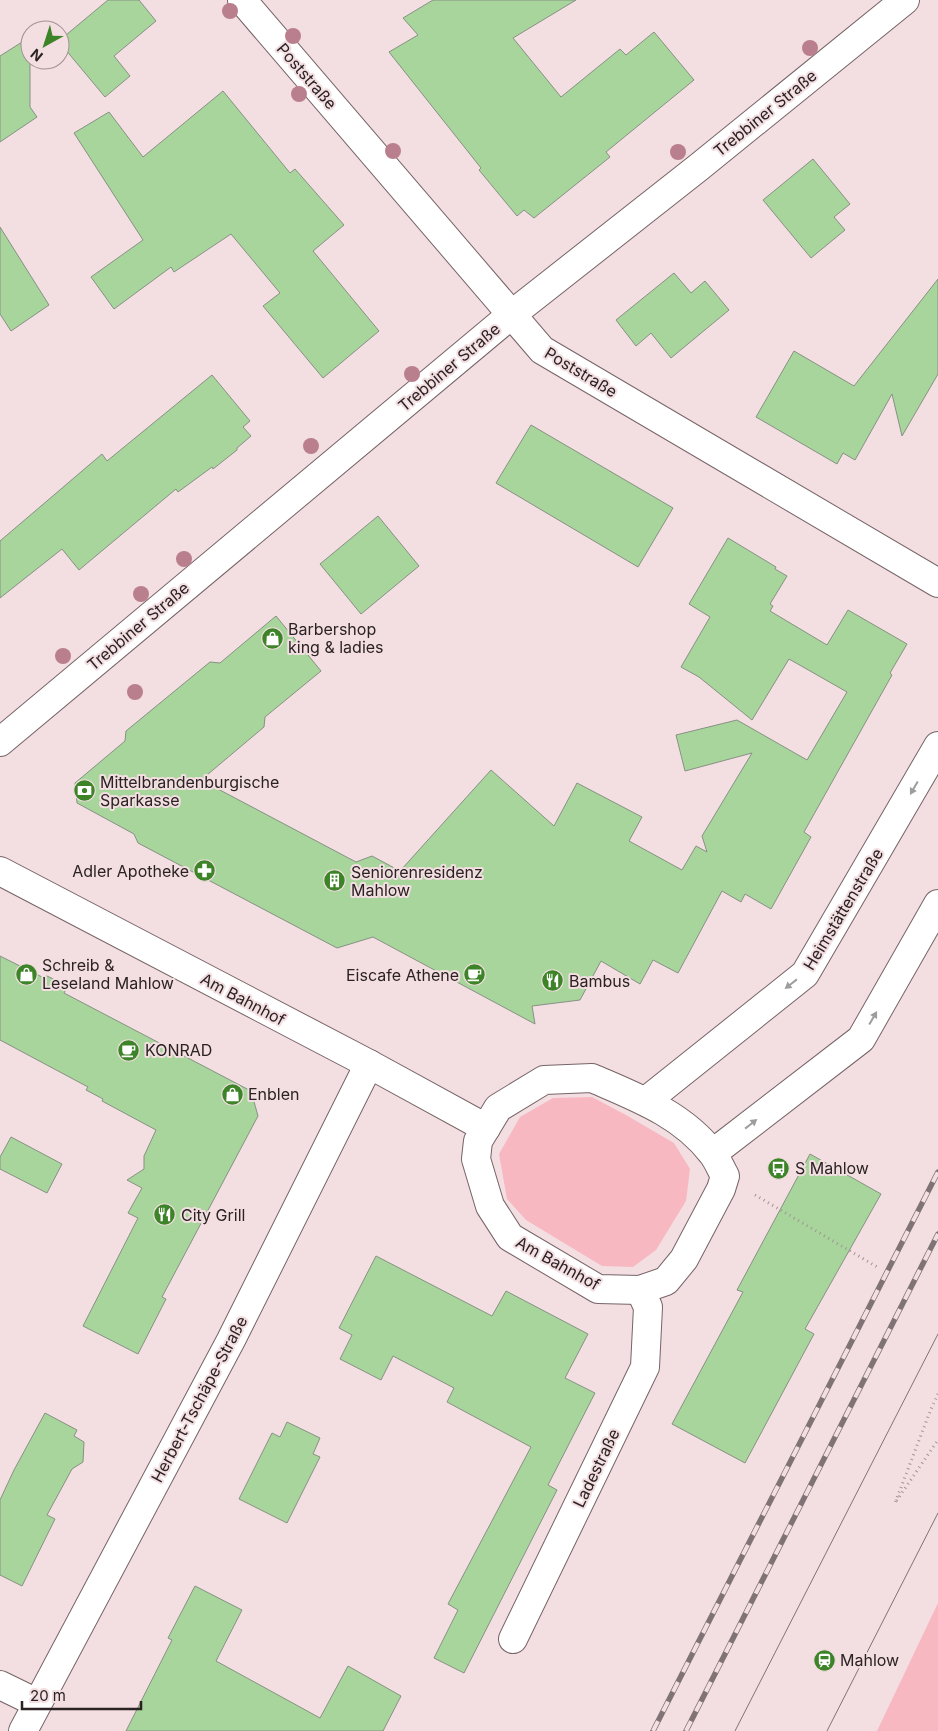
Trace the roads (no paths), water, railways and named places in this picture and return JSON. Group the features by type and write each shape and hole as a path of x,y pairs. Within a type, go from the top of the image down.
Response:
{"street":[{"name":"Poststraße","path":"242,0 542,350 938,583"},
{"name":"Trebbiner Straße","path":"0,742 511,315 699,167 905,0"},
{"name":"Heimstättenstraße","path":"646,1101 805,974 938,746"},
{"name":"Am Bahnhof","path":"0,872 368,1064 486,1128"},
{"path":"713,1153 861,1039 938,904"},
{"name":"Herbert-Tschäpe-Straße","path":"22,1731 231,1340 368,1064"},
{"name":"Am Bahnhof","path":"592,1078 646,1101 687,1126 713,1153 725,1176 721,1189 684,1259 666,1281 640,1290 598,1289 510,1237 490,1206 476,1159 478,1141 498,1108 544,1080 592,1078"},
{"name":"Ladestraße","path":"513,1639 645,1367 648,1307 640,1290"},
{"path":"0,1685 37,1703"}],"tram line":[{"path":"735,1731 938,1334"},
{"path":"827,1731 938,1513"}],"railway":[{"path":"653,1731 938,1172"},
{"path":"686,1731 938,1234"}],"place":[{"name":"Barbershop king & ladies","path":"272,638"},
{"name":"Mittelbrandenburgische Sparkasse","path":"84,791"},
{"name":"Adler Apotheke","path":"205,871"},
{"name":"Seniorenresidenz Mahlow","path":"335,881"},
{"name":"Schreib & Leseland Mahlow","path":"26,974"},
{"name":"Eiscafe Athene","path":"475,975"},
{"name":"Bambus","path":"553,981"},
{"name":"KONRAD","path":"129,1050"},
{"name":"Enblen","path":"232,1094"},
{"name":"S Mahlow","path":"779,1168"},
{"name":"City Grill","path":"165,1215"},
{"name":"Mahlow","path":"824,1660"}]}
